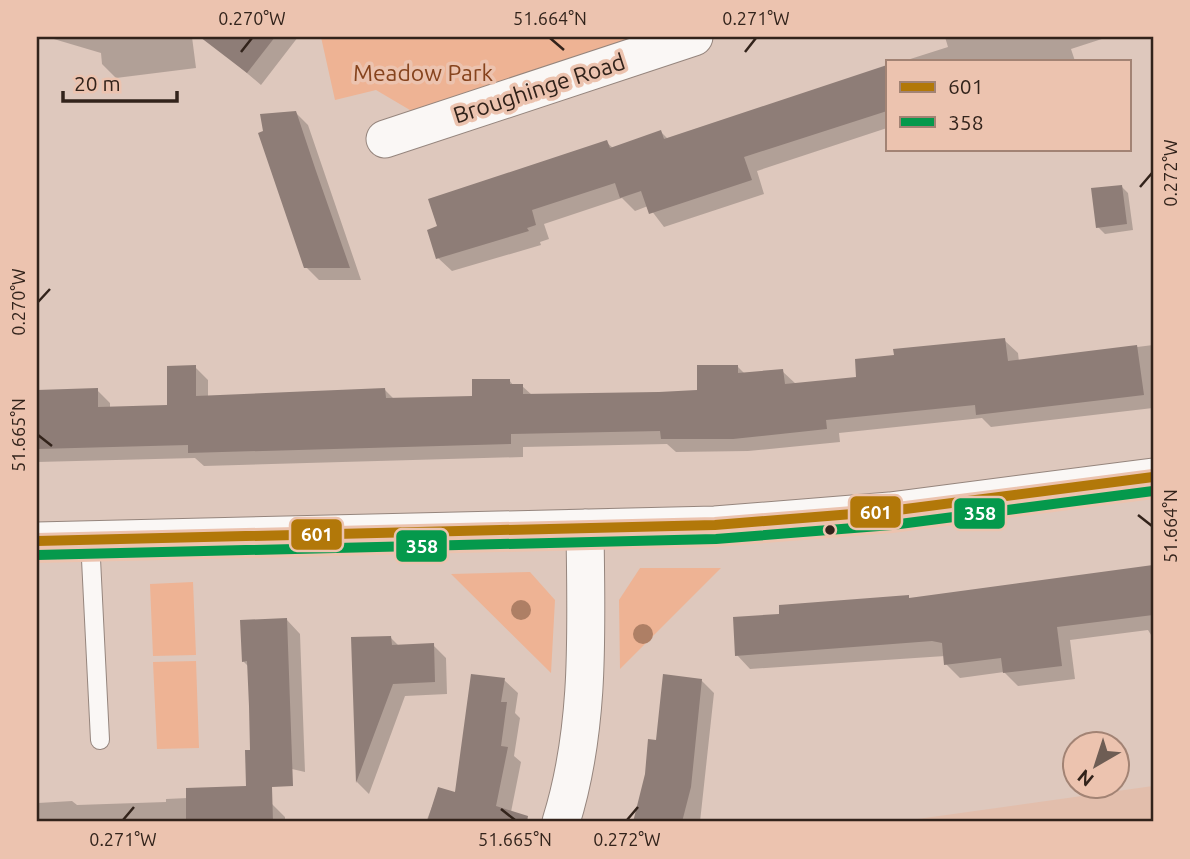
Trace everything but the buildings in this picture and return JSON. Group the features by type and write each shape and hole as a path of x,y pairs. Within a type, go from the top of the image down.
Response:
{"street":[{"name":"Broughinge Road","path":"385,139 694,37"},
{"path":"37,541 715,525 890,511 1153,477"},
{"path":"561,822 573,785 581,732 586,664 584,528"}],"lane":[{"path":"90,539 100,740"}],"shaded area":[{"path":"1153,786 1153,822 896,822 1060,799 1130,800 1130,789"}],"green space":[{"name":"Meadow Park","path":"321,37 639,37 415,113 376,90 335,100"},
{"path":"640,568 721,568 620,669 619,600"},
{"path":"530,572 555,600 551,673 451,574"},
{"path":"193,582 196,655 153,656 150,584"},
{"path":"196,661 199,748 157,749 153,662"}],"transit line":[{"name":"601","path":"37,541 715,525 890,511 1153,477"},
{"name":"358","path":"37,555 716,539 892,525 1153,491"}]}
